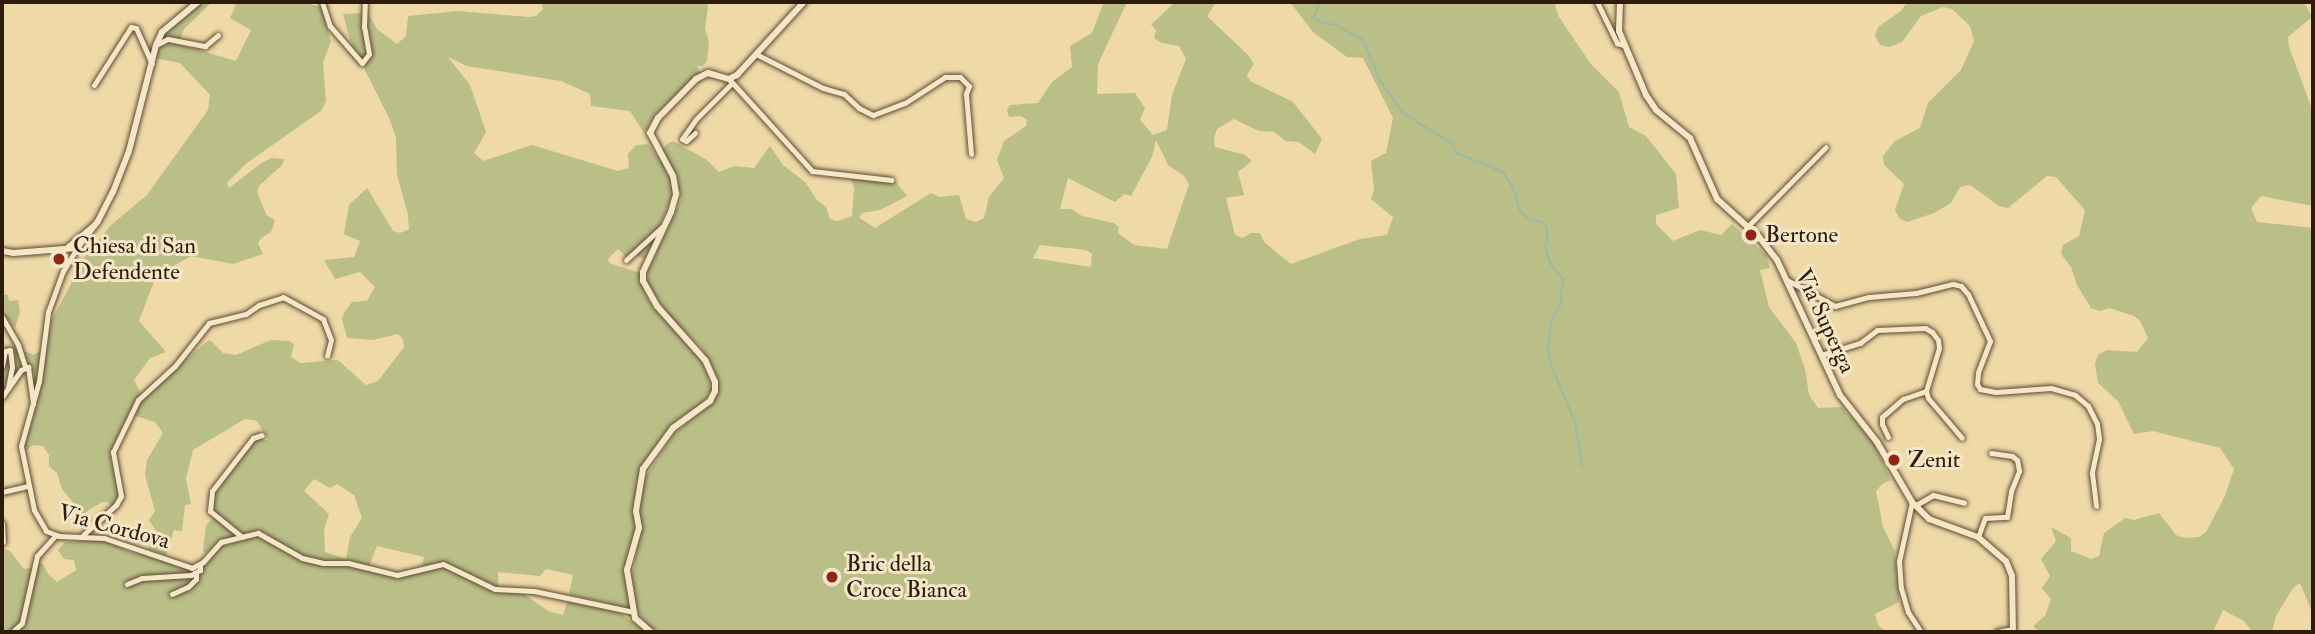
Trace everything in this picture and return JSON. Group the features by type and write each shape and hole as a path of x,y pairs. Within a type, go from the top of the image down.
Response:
{"street":[{"path":"2,251 35,252 77,248 98,221 113,192 129,151 156,45 162,32 198,2"},
{"path":"322,2 330,26 365,63 369,54 363,27 365,4"},
{"path":"695,133 686,141 682,139 696,118 804,2"},
{"path":"1597,2 1617,43 1623,45"},
{"name":"Via Superga","path":"1620,2 1619,31 1646,95 1656,110 1686,132 1717,198 1777,260 1840,396 1877,442 1914,504 1930,519 1978,537 2006,561 2012,576 2012,631"},
{"path":"94,85 131,27 136,28 152,64"},
{"path":"156,45 167,39 205,46 218,35"},
{"path":"756,54 823,88 844,94 859,108 873,115 905,103 945,76 960,77 970,86 966,94 971,154"},
{"path":"651,632 635,618 627,570 639,528 636,511 643,469 673,428 710,401 715,382 705,360 657,306 643,281 643,272 676,194 673,176 650,133 658,118 696,79 708,73 730,82 812,171 891,180"},
{"path":"1747,227 1826,147"},
{"path":"67,247 98,221"},
{"path":"626,260 666,223"},
{"name":"Via Cordova","path":"77,248 63,271 48,312 33,404 21,446 34,510 46,531 56,535 104,538 192,568 200,564"},
{"path":"1787,280 1835,306 1870,297 1916,293 1953,284 1961,286 1968,294 1990,341 1978,373 1977,384 1980,389 1987,392 2051,388 2075,396 2088,406 2097,424 2099,439 2092,473 2096,506"},
{"path":"83,535 116,505 121,496 113,452 138,400 175,366 209,323 246,314 259,305 283,298 323,319 331,340 327,356"},
{"path":"2,317 18,345 25,367 31,374 33,404"},
{"path":"1821,355 1860,343 1877,330 1925,328 1938,340 1926,391 1936,411 1962,438"},
{"path":"2,366 5,351 10,350 12,367 7,390"},
{"path":"2,397 25,367"},
{"path":"1888,437 1882,417 1903,399 1926,391"},
{"path":"242,537 210,511 212,491 253,438 262,435"},
{"path":"1978,537 1985,518 2007,517 2011,491 2019,471 2017,460 2012,456 1991,453"},
{"path":"2,492 28,486"},
{"path":"1921,632 1908,612 1901,588 1899,561 1914,504 1933,495 1964,503"},
{"path":"2,523 3,542"},
{"path":"172,594 188,587 200,564 221,542 258,534 302,558 348,563 397,575 443,564 495,589 534,591 634,612"},
{"path":"12,632 22,623 37,556 56,535"},
{"path":"127,584 142,578 196,574"},
{"path":"1997,632 2012,631"}],"green space":[{"path":"202,2 212,2 184,29 178,44 236,61 251,30 230,18 236,5 225,2 302,2 321,7 331,41 323,63 326,101 321,111 247,163 227,183 229,188 271,158 284,159 282,165 259,186 257,192 267,216 275,220 271,232 258,243 263,254 233,264 191,256 156,276 139,321 166,352 150,358 134,380 141,394 112,452 111,460 121,491 113,507 108,502 102,502 83,514 62,489 57,473 49,466 49,455 43,446 33,445 23,453 25,433 42,380 51,321 71,284 74,270 111,225 147,195 208,110 210,95 180,63 155,58 165,34"},
{"path":"541,2 705,2 708,6 705,28 709,42 707,61 703,66 697,66 700,73 657,112 644,133 630,111 591,106 590,94 561,81 467,66 448,57 470,85 486,132 474,153 483,161 532,145 618,171 629,168 628,154 636,145 648,144 671,175 673,194 645,259 635,255 625,256 618,249 608,259 609,263 640,273 644,292 651,305 697,355 705,368 712,390 701,404 677,420 637,480 634,541 626,569 632,603 630,608 625,608 569,594 573,575 546,569 540,576 498,572 498,589 452,565 438,563 422,566 424,557 377,546 369,566 332,561 389,576 436,566 451,568 482,586 502,593 521,592 548,611 563,615 568,599 613,608 646,632 19,632 38,563 43,564 48,574 57,582 76,570 74,560 64,559 58,550 65,542 103,540 130,552 145,552 195,569 211,558 218,548 235,542 235,536 218,541 206,553 203,551 206,525 215,516 213,491 254,439 268,440 257,421 245,419 193,450 186,478 191,504 185,505 182,531 174,530 166,555 148,549 158,534 149,520 155,511 145,475 147,460 163,433 155,422 133,415 143,397 205,343 210,340 223,353 236,355 271,340 290,341 294,345 291,357 300,363 338,360 366,385 378,381 404,347 403,339 398,334 373,340 347,338 342,319 344,313 352,302 367,301 375,287 360,272 335,279 324,260 354,257 360,241 344,234 349,205 367,188 393,231 400,233 409,229 397,175 396,138 390,120 350,40 343,14 368,13 377,29 397,44 406,36 408,16 458,11 529,17 536,16 543,9","holes":["314,479 330,488 337,484 354,495 362,518 350,537 346,559 325,552 324,529 329,514 304,491"]},
{"path":"1104,2 1127,2 1098,64 1097,94 1135,93 1145,108 1140,120 1153,135 1167,130 1172,95 1186,59 1179,46 1162,43 1154,38 1156,30 1151,25 1175,2 1216,2 1207,16 1249,56 1254,64 1247,75 1250,81 1293,102 1322,139 1315,154 1299,142 1286,141 1274,132 1259,131 1234,119 1217,129 1214,138 1215,147 1245,155 1252,161 1238,172 1244,195 1226,198 1235,235 1243,238 1251,233 1260,233 1264,242 1291,264 1360,239 1387,235 1393,217 1371,199 1374,190 1371,161 1386,153 1393,118 1363,58 1347,57 1313,32 1290,2 1554,2 1559,17 1590,63 1619,92 1629,127 1646,136 1676,174 1679,208 1656,215 1656,224 1673,241 1700,230 1721,235 1732,224 1766,255 1770,268 1760,270 1769,307 1796,343 1805,369 1809,395 1818,408 1842,407 1873,442 1891,480 1876,491 1883,527 1895,551 1899,602 1875,614 1878,625 1886,632 657,632 650,627 638,613 632,577 641,527 639,503 643,481 673,435 714,401 718,384 712,366 700,346 672,320 647,283 648,270 681,200 677,175 662,150 673,141 707,160 719,172 734,166 754,168 770,146 783,165 805,182 817,200 826,207 830,219 837,221 852,216 854,188 851,179 895,181 907,196 880,210 861,213 860,218 875,228 931,193 940,197 959,195 966,219 976,222 984,218 989,197 1004,178 997,160 1004,141 1026,126 1027,120 1021,116 1009,117 1007,110 1010,105 1038,103 1052,82 1072,67 1070,46 1092,33","holes":["1156,140 1168,165 1184,176 1189,184 1167,249 1134,245 1118,233 1119,227 1114,223 1082,216 1071,209 1060,209 1068,178 1115,202 1124,194 1131,196 1152,157","1040,245 1086,250 1092,254 1091,267 1033,258"]},
{"path":"1907,2 2304,2 2312,17 2288,37 2289,47 2313,112 2313,206 2261,196 2251,208 2257,222 2313,228 2313,615 2300,583 2293,588 2276,616 2272,632 2252,632 2244,621 2223,610 2213,632 2040,632 2033,626 2045,616 2051,599 2042,588 2050,576 2041,559 2056,541 2051,527 2071,538 2071,551 2091,559 2099,556 2104,533 2125,518 2134,520 2159,513 2176,535 2185,538 2199,537 2206,532 2225,496 2234,469 2220,448 2153,431 2134,434 2118,401 2098,383 2095,364 2098,355 2107,350 2137,352 2148,338 2140,321 2134,316 2109,308 2100,311 2091,308 2077,285 2071,267 2061,254 2063,245 2079,236 2085,210 2056,177 2047,176 2008,208 1999,206 1970,185 1960,187 1951,203 1934,213 1907,222 1899,218 1895,210 1904,184 1884,165 1883,156 1895,141 1920,128 1928,103 1961,70 1974,41 1970,26 1952,9 1943,7 1921,16 1902,42 1890,47 1880,45 1875,36 1878,27 1901,11"},
{"path":"2,294 8,295 9,301 18,300 20,312 15,328 2,312"},
{"path":"11,346 34,355 40,351 38,380 32,394 34,372 28,366 2,396 2,376"},
{"path":"4,549 10,551 24,569 33,567 20,621 15,630 2,632"}],"waterway":[{"path":"1316,2 1318,6 1314,18 1322,23 1336,25 1363,40 1380,81 1403,113 1453,144 1457,153 1503,172 1513,188 1520,211 1530,220 1540,221 1546,226 1548,240 1545,246 1550,263 1563,279 1560,306 1552,319 1548,346 1551,365 1575,422 1582,467"}],"place":[{"name":"Bertone","path":"1751,235"},
{"name":"Chiesa di San Defendente","path":"59,259"},
{"name":"Zenit","path":"1894,460"},
{"name":"Bric della Croce Bianca","path":"832,577"}]}
